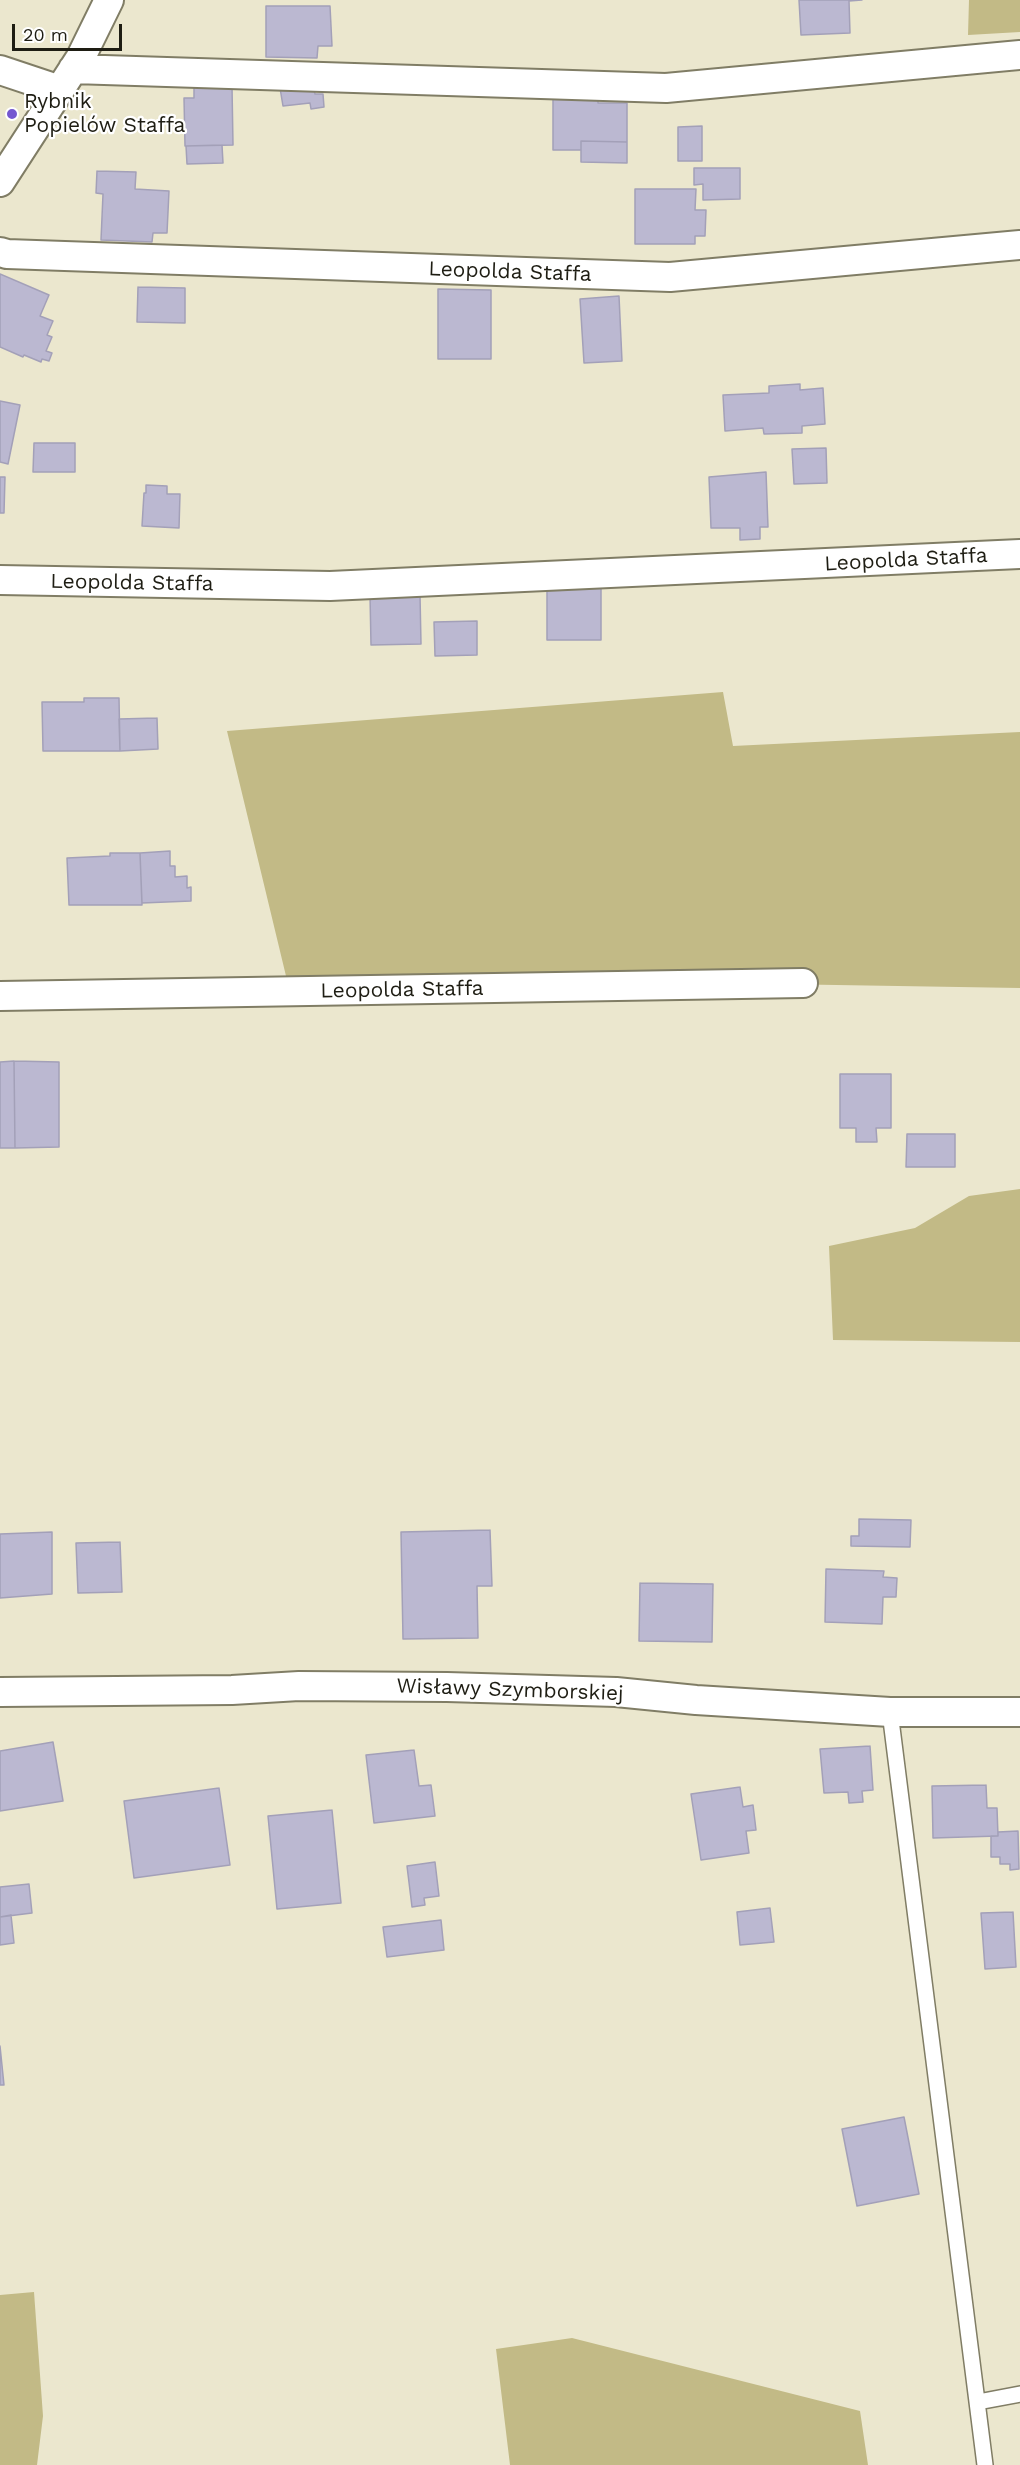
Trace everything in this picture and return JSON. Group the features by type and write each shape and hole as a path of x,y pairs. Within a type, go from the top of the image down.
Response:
{"street":[{"path":"0,183 71,72 109,0"},
{"path":"71,72 129,0"},
{"path":"0,70 666,88 1020,56"},
{"name":"Leopolda Staffa","path":"0,252 43,256 670,277 1020,245"},
{"name":"Leopolda Staffa","path":"0,580 330,586 1020,554"},
{"name":"Leopolda Staffa","path":"0,996 803,983"},
{"name":"Wisławy Szymborskiej","path":"0,1692 220,1690 299,1686 470,1688 616,1692 696,1700 890,1712 1020,1712"}],"lane":[{"path":"890,1712 985,2465"},
{"path":"978,2402 1020,2394"}],"shaded area":[{"path":"969,0 1020,0 1020,32 968,35"},
{"path":"723,692 733,746 1020,732 1020,988 286,976 227,731"},
{"path":"1020,1189 1020,1342 833,1340 829,1246 915,1228 969,1196"},
{"path":"34,2292 43,2416 37,2465 0,2465 0,2295"},
{"path":"572,2338 860,2411 868,2465 510,2465 496,2349"}],"building":[{"path":"799,0 862,0 849,1 850,33 801,35"},
{"path":"266,6 330,6 332,46 318,46 317,58 266,57"},
{"path":"313,84 315,94 323,94 324,107 311,109 310,103 283,106 280,88"},
{"path":"232,86 233,145 185,146 184,98 194,98 194,87"},
{"path":"598,95 598,103 627,103 627,142 581,141 581,150 553,150 553,96"},
{"path":"702,126 702,161 678,161 678,127"},
{"path":"581,141 627,142 627,163 581,162"},
{"path":"222,145 223,163 187,164 186,146"},
{"path":"694,168 740,168 740,199 703,200 703,184 694,185"},
{"path":"97,171 136,172 135,189 169,191 167,233 153,233 152,242 101,240 103,194 96,193"},
{"path":"635,189 696,189 695,210 706,210 705,236 695,236 695,244 635,244"},
{"path":"0,274 49,295 40,316 53,321 47,335 52,337 46,351 52,353 49,361 42,359 41,362 24,355 23,357 0,347"},
{"path":"138,287 185,288 185,323 137,322"},
{"path":"438,289 491,290 491,359 438,359"},
{"path":"619,296 622,361 584,363 580,299"},
{"path":"800,384 800,390 823,388 825,424 802,426 802,433 764,434 763,428 725,431 723,395 769,393 769,386"},
{"path":"0,401 20,405 8,464 0,462"},
{"path":"34,443 75,443 75,472 33,472"},
{"path":"826,448 827,483 794,484 792,449"},
{"path":"766,472 768,527 760,527 760,539 740,540 740,528 711,528 709,477"},
{"path":"0,477 5,477 4,513 0,513"},
{"path":"146,485 167,486 167,494 180,494 179,528 142,526"},
{"path":"601,575 601,640 547,640 547,587"},
{"path":"370,595 420,595 421,644 371,645"},
{"path":"477,621 477,655 435,656 434,622"},
{"path":"84,698 119,698 120,751 43,751 42,702 84,702"},
{"path":"157,718 158,749 120,751 119,719"},
{"path":"170,851 170,866 175,866 175,877 187,876 187,888 191,887 191,901 142,903 140,853"},
{"path":"110,853 140,853 142,905 69,905 67,858 110,856"},
{"path":"14,1061 15,1148 0,1148 0,1062"},
{"path":"14,1061 59,1062 59,1147 15,1148"},
{"path":"840,1074 891,1074 891,1128 876,1128 877,1142 856,1142 856,1128 840,1128"},
{"path":"907,1134 955,1134 955,1167 906,1167"},
{"path":"859,1519 911,1520 910,1547 851,1546 851,1536 859,1536"},
{"path":"490,1530 492,1586 477,1586 478,1638 403,1639 401,1532"},
{"path":"52,1532 52,1594 0,1598 0,1534"},
{"path":"120,1542 122,1592 78,1593 76,1543"},
{"path":"826,1569 884,1571 883,1577 897,1578 896,1597 883,1597 882,1624 825,1622"},
{"path":"640,1583 713,1584 712,1642 639,1641"},
{"path":"53,1742 63,1801 0,1811 0,1751"},
{"path":"870,1746 873,1790 862,1791 863,1802 849,1803 848,1792 824,1793 820,1749"},
{"path":"414,1750 419,1786 431,1785 435,1816 374,1823 366,1755"},
{"path":"986,1785 987,1808 997,1808 998,1836 933,1838 932,1786"},
{"path":"740,1787 743,1807 753,1805 756,1830 746,1831 749,1853 701,1860 691,1794"},
{"path":"219,1788 230,1865 134,1878 124,1801"},
{"path":"332,1810 341,1903 277,1909 268,1816"},
{"path":"1018,1831 1019,1869 1010,1870 1010,1864 1000,1864 1000,1857 991,1857 991,1836 998,1836 998,1832"},
{"path":"435,1862 439,1896 424,1898 425,1905 412,1907 407,1866"},
{"path":"29,1884 32,1913 0,1917 0,1887"},
{"path":"770,1908 774,1942 740,1945 737,1912"},
{"path":"1013,1912 1016,1967 985,1969 981,1913"},
{"path":"11,1915 14,1943 0,1945 0,1917"},
{"path":"441,1920 444,1950 387,1957 383,1927"},
{"path":"0,2046 4,2085 0,2085"},
{"path":"904,2117 919,2194 857,2206 842,2129"}],"place":[{"name":"Rybnik Popielów Staffa","path":"12,114"}]}
